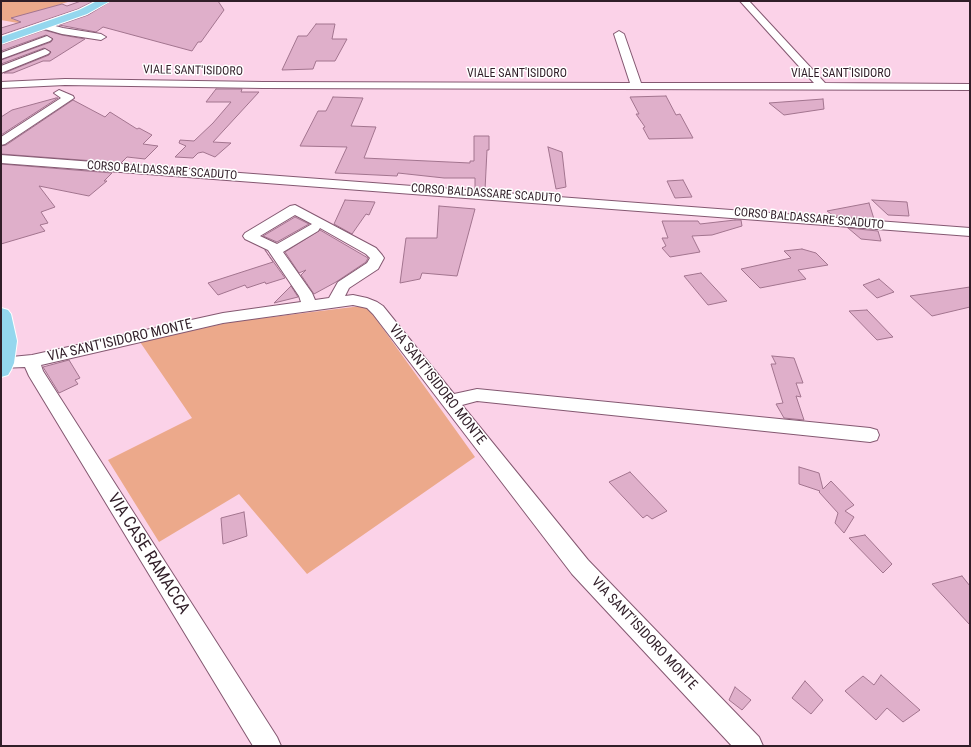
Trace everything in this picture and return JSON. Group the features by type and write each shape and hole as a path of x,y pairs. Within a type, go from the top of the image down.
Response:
{"main road":[{"path":"1,41 83,12 105,1"},
{"path":"1,314 7,341 2,367"}],"street":[{"path":"744,1 823,88"},
{"path":"44,26 101,37"},
{"path":"619,34 637,87"},
{"path":"1,56 48,39"},
{"path":"1,70 45,52"},
{"name":"VIALE SANT'ISIDORO","path":"1,76 49,79 64,82"},
{"path":"1,142 69,98 54,94 64,82"},
{"name":"VIALE SANT'ISIDORO","path":"1,85 64,82 263,85 823,88 970,87"},
{"name":"CORSO BALDASSARE SCADUTO","path":"1,158 970,232"},
{"path":"271,245 250,236 295,209 371,251 377,258 373,266 342,285 334,303"},
{"path":"309,306 307,296 275,251 313,228"},
{"name":"VIA SANT'ISIDORO MONTE","path":"2,367 223,318 353,300 362,301 372,305 378,310 580,567 750,746"},
{"name":"VIA CASE RAMACCA","path":"32,361 35,372 268,746"},
{"path":"449,401 477,395 870,435"}],"shaded area":[{"path":"1,1 71,1 13,19 21,22 18,23 1,20"},
{"path":"361,306 369,309 475,457 307,574 239,494 159,542 108,460 192,418 140,342 231,322"}],"building":[{"path":"81,1 94,1 78,9 1,35 1,28 21,22 11,18 62,4 67,6"},
{"path":"111,1 218,1 224,10 201,42 198,42 192,51 103,27 96,32 59,25 88,15"},
{"path":"316,24 335,24 332,39 347,39 335,61 316,61 313,69 282,70 298,36 307,36"},
{"path":"44,30 85,39 50,61 43,61 13,73 4,73 49,55 51,52 44,48 1,64 1,60 51,42 53,39 46,35 1,51 1,45"},
{"path":"216,89 242,89 241,92 259,92 213,142 231,143 215,157 203,152 198,153 193,158 175,157 186,146 179,143 180,140 194,141 213,123 231,102 206,102"},
{"path":"666,96 676,115 680,114 693,138 649,139 643,128 645,127 636,114 639,114 630,97"},
{"path":"333,97 363,98 351,126 376,127 364,158 470,163 470,161 474,161 474,136 489,136 485,190 475,189 475,178 444,178 398,173 397,176 335,173 347,147 300,146 318,111 326,111"},
{"path":"58,98 1,135 1,117 12,110"},
{"path":"823,99 824,109 784,115 769,103"},
{"path":"73,100 105,117 110,112 137,129 139,128 152,135 143,144 158,146 145,159 127,157 121,163 1,154 1,146 6,145"},
{"path":"548,147 562,152 566,187 556,189"},
{"path":"1,164 112,173 104,181 107,181 89,196 39,186 55,207 41,212 48,223 40,225 45,231 1,244"},
{"path":"683,180 692,197 675,198 667,181"},
{"path":"345,200 375,202 369,215 366,214 352,234 334,224"},
{"path":"872,200 907,202 909,216 888,215"},
{"path":"869,203 874,219 834,216 827,211"},
{"path":"439,206 475,209 457,276 422,273 420,279 400,283 406,238 437,238"},
{"path":"295,217 309,224 277,242 263,236"},
{"path":"741,220 742,226 712,235 692,236 700,252 670,257 662,248 666,246 662,238 668,238 662,221 698,221 700,224"},
{"path":"848,228 878,231 881,241 861,239"},
{"path":"320,230 368,258 366,262 336,282 314,294 301,275 306,270 299,273 285,252"},
{"path":"802,249 816,253 828,265 798,270 806,279 760,288 741,269 791,258 784,251"},
{"path":"265,250 285,278 266,284 265,282 247,288 245,285 218,295 208,283 273,262"},
{"path":"701,273 727,301 708,305 684,276"},
{"path":"879,279 894,292 877,298 863,285"},
{"path":"291,286 298,297 274,303"},
{"path":"970,287 970,307 932,316 910,296"},
{"path":"867,310 893,337 877,340 849,311"},
{"path":"772,356 794,358 803,383 796,383 801,397 796,396 804,420 784,418 776,404 783,403 771,364 776,364"},
{"path":"69,360 80,378 75,380 78,384 59,393 43,367"},
{"path":"799,467 819,473 823,489 831,481 854,505 845,511 854,517 844,533 835,523 838,513 819,492 820,491 799,484"},
{"path":"630,472 667,511 652,519 647,515 643,518 609,482"},
{"path":"244,512 247,536 223,544 221,518"},
{"path":"865,535 892,564 883,573 849,538"},
{"path":"962,576 970,586 970,625 932,584"},
{"path":"881,675 920,710 903,722 887,708 876,720 845,691 863,676 874,685"},
{"path":"805,681 823,700 811,714 792,698"},
{"path":"735,687 751,700 742,710 729,700"}]}
